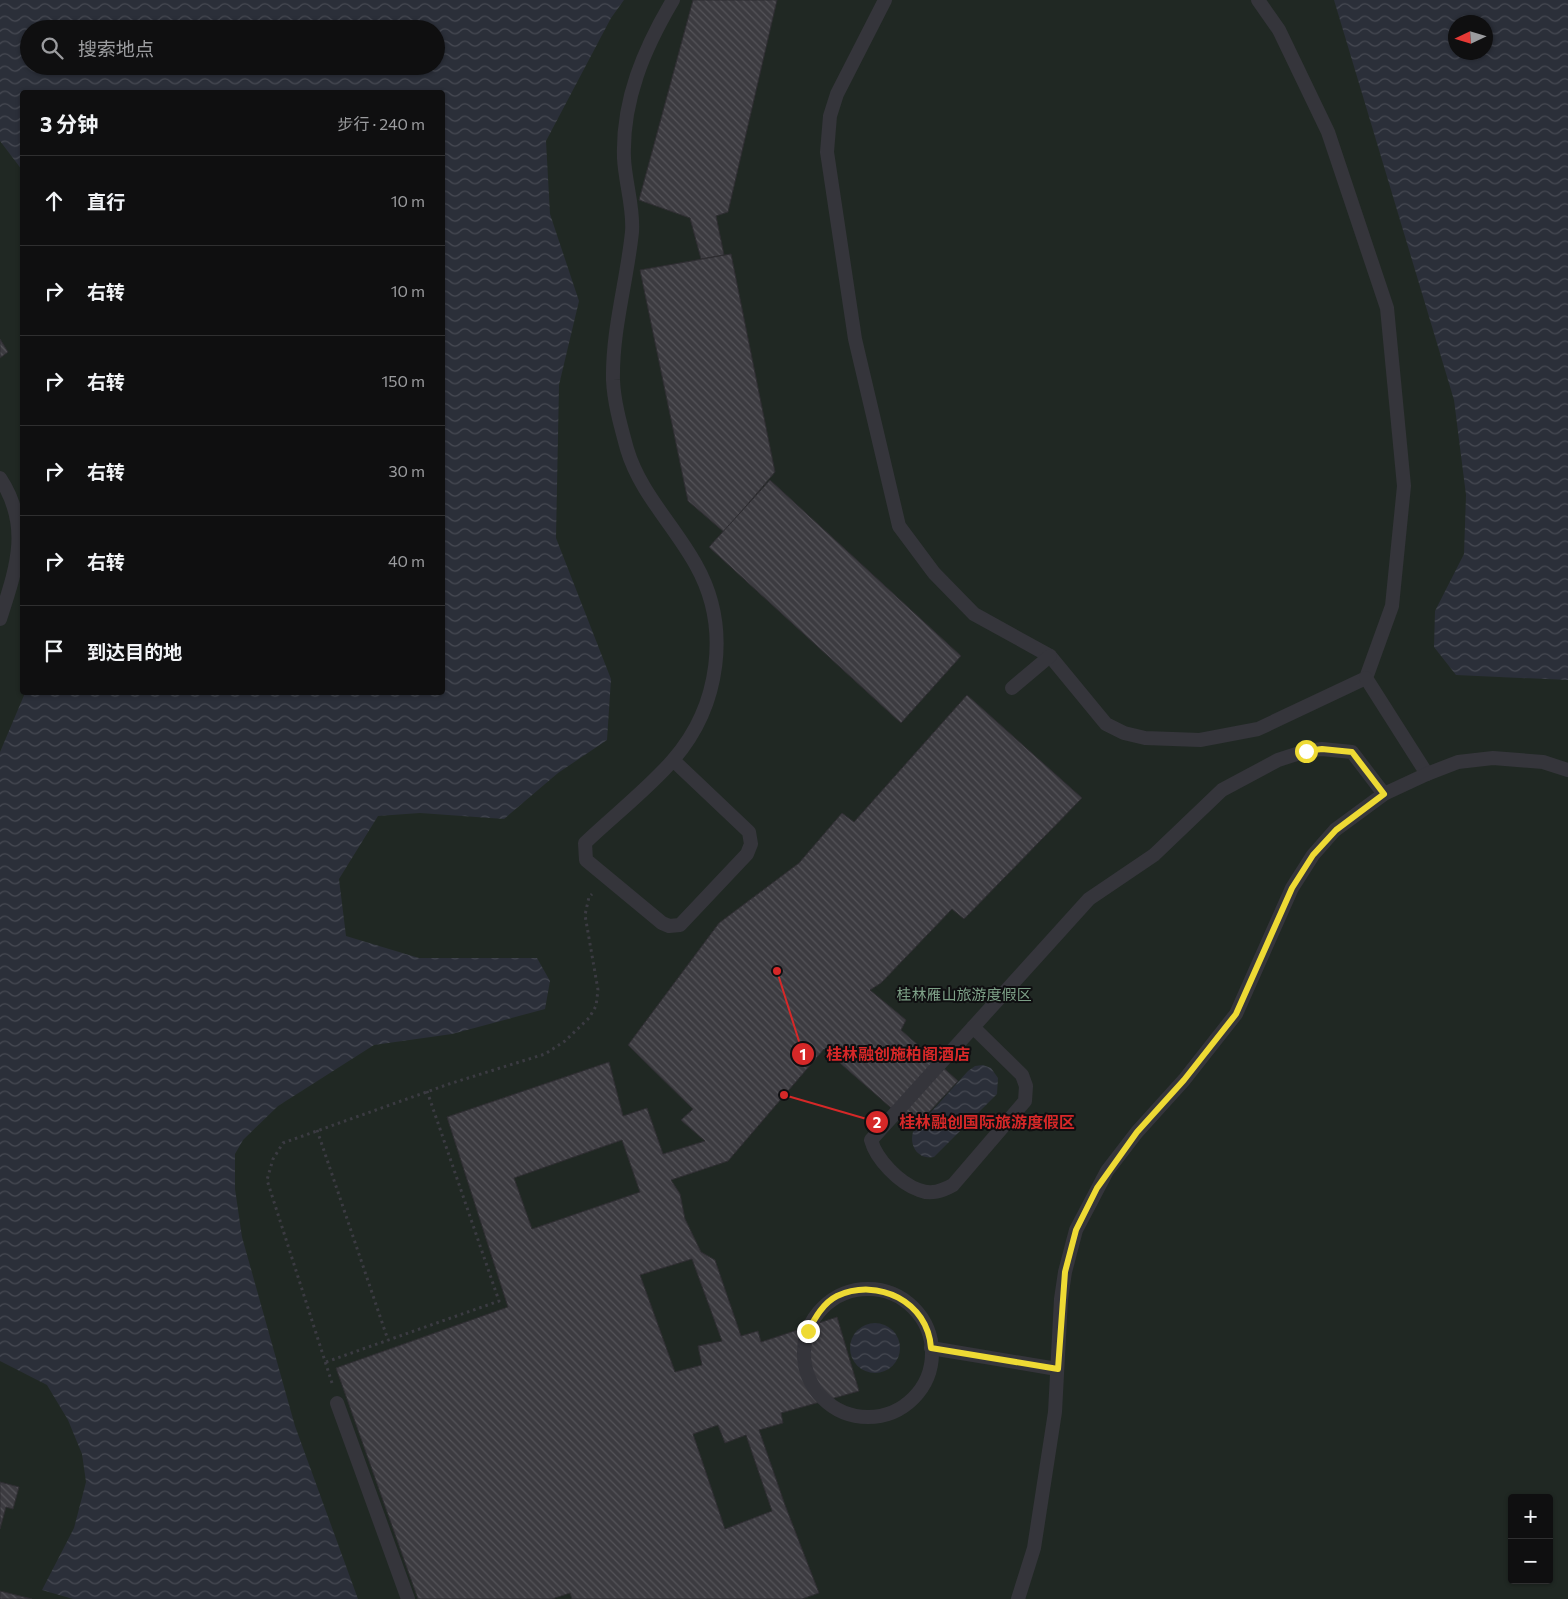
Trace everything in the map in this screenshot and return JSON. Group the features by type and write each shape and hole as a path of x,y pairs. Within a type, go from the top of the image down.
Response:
{"lane":[{"path":"673,0 642,58 628,107 624,155 633,228 621,304 613,382 620,424 642,485 705,580 716,626 719,653 711,690 699,724 673,760 585,843 586,860 662,923 673,927 680,925 750,850 751,844 749,832 673,760"},
{"path":"884,0 837,94 830,116 827,152 856,339 898,526 934,573 974,614 1050,656 1106,724 1124,733 1145,738 1200,740 1258,729 1366,678 1392,606 1404,486 1387,308 1328,132 1279,30 1258,0"},
{"path":"0,478 10,496 16,514 20,541 17,566 0,619"},
{"path":"1012,688 1050,656"},
{"path":"1366,678 1427,774"},
{"path":"973,1027 1022,1075 1026,1086 1024,1101 953,1185 938,1192 918,1190 883,1164 876,1154 871,1140 1088,899 1154,855 1222,790 1278,760 1306,751 1322,749 1352,752 1384,794"},
{"path":"1018,1599 1034,1548 1055,1412 1061,1300 1066,1265 1076,1230 1097,1188 1137,1132 1184,1080 1236,1014 1292,888 1313,855 1336,830 1384,794 1458,762 1493,758 1543,762 1568,770"},
{"path":"875,1288 894,1294 911,1305 924,1321 931,1348 932,1360 926,1380 915,1397 899,1409 878,1416 856,1416 835,1408 819,1394 811,1381 804,1353 808,1331 819,1311 836,1297 854,1290 875,1288"},
{"path":"931,1348 1058,1369"},
{"path":"337,1403 408,1599"}],"path":[{"path":"337,1403 326,1362 267,1180 273,1160 283,1143 427,1091 545,1054 565,1041 589,1018 596,1006 598,990 585,915 589,896 608,878"},
{"path":"326,1362 500,1301 427,1091"},
{"path":"316,1130 388,1340"}],"green space":[{"name":"桂林雁山旅游度假区","path":"0,0 1568,0 1568,1599 0,1599"}],"water":[{"path":"0,0 624,0 611,18 546,141 550,214 579,301 559,385 556,538 611,679 607,740 558,773 504,819 420,813 378,816 339,879 346,936 419,958 537,958 550,981 545,1009 452,1034 374,1045 278,1106 243,1140 235,1154 235,1189 242,1237 295,1426 358,1599 73,1599 42,1590 74,1528 86,1482 82,1454 68,1420 47,1385 0,1361 0,752 24,695 445,695 445,90 20,90 20,167 0,141"},
{"path":"1334,0 1568,0 1568,680 1456,675 1434,647 1435,611 1464,554 1466,495 1454,400"},
{"path":"983,1065 991,1068 998,1078 997,1094 934,1157 919,1154 912,1142 913,1132 968,1071 975,1066"},
{"path":"875,1323 884,1325 895,1334 900,1348 898,1357 889,1368 875,1373 866,1371 855,1362 850,1348 852,1339 861,1328"}],"building":[{"path":"693,0 777,0 728,212 716,216 724,255 701,259 690,218 639,200"},
{"path":"731,254 775,472 724,532 688,501 640,270"},
{"path":"0,339 8,352 0,358"},
{"path":"770,480 961,656 901,723 709,547"},
{"path":"967,695 1082,798 964,919 952,909 881,983 870,990 906,1020 901,1030 958,1081 914,1128 824,1049 728,1161 671,1180 680,1194 685,1219 701,1252 715,1260 741,1336 758,1331 761,1342 837,1317 859,1391 781,1413 783,1423 759,1430 785,1505 819,1593 802,1599 572,1599 570,1593 552,1599 418,1599 336,1368 508,1307 447,1117 609,1062 623,1116 647,1108 663,1154 705,1141 681,1120 693,1109 628,1045 719,923 799,863 842,813 854,822","holes":["622,1140 640,1192 532,1229 514,1178","692,1259 722,1341 698,1346 702,1365 675,1372 640,1275","718,1425 725,1443 746,1435 772,1511 725,1529 693,1434"]},
{"path":"0,1482 19,1487 13,1509 6,1507 0,1529"},
{"path":"0,1591 32,1599 0,1599"}],"place":[{"name":"桂林融创施柏阁酒店","path":"777,971"},
{"name":"桂林融创国际旅游度假区","path":"784,1095"}],"route":[{"path":"808,1331 819,1311 836,1297 854,1290 875,1288 894,1294 911,1305 924,1321 931,1340 931,1348 1058,1369 1061,1300 1065,1272 1076,1230 1097,1188 1107,1171 1137,1132 1184,1080 1236,1014 1292,888 1313,855 1336,830 1384,794 1357,756 1352,752 1322,749 1306,751"}]}
